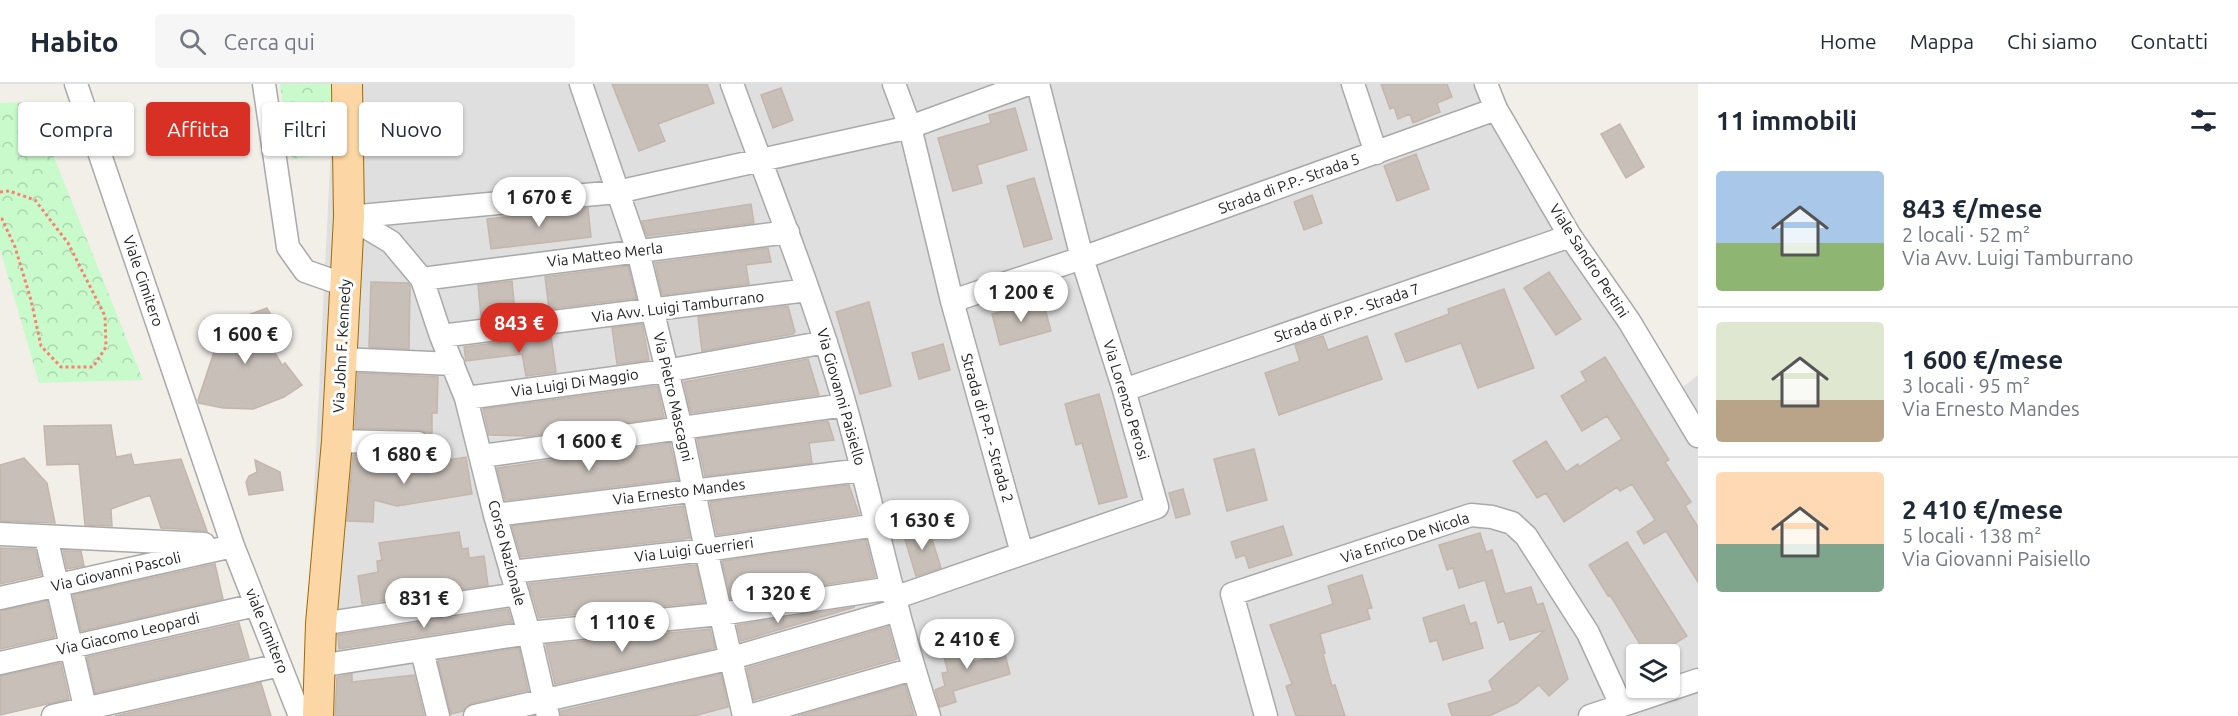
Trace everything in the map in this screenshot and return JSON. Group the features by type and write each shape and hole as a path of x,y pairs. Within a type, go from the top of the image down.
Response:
{"main road":[{"name":"Via John F. Kennedy","path":"318,716 321,624 337,441 349,217 347,84"}],"street":[{"name":"Viale Cimitero","path":"76,84 233,546"},
{"path":"264,84 288,247 304,271 345,285"},
{"name":"Via Pietro Mascagni","path":"581,84 638,251 681,428 718,606 746,716"},
{"name":"Via Giovanni Paisiello","path":"732,84 788,232 826,342 877,525 913,669 928,716"},
{"name":"Strada di P-P. - Strada 2","path":"894,84 910,127 952,301 1022,554"},
{"path":"349,217 617,192 910,127 1028,84"},
{"name":"Via Lorenzo Perosi","path":"1022,554 1157,507 1124,390 1082,258 1038,84"},
{"path":"1353,84 1376,153"},
{"name":"Viale Sandro Pertini","path":"1486,84 1496,109 1570,236 1629,321 1698,436"},
{"name":"Strada di P.P.- Strada 5","path":"952,301 1082,258 1496,109"},
{"name":"Corso Nazionale","path":"349,217 391,242 423,279 441,336 466,398 495,515 529,633 546,708"},
{"name":"Via Matteo Merla","path":"423,279 788,232"},
{"name":"Strada di P.P. - Strada 7","path":"1124,390 1570,236"},
{"name":"Via Avv. Luigi Tamburrano","path":"441,336 808,290"},
{"name":"Via Luigi Di Maggio","path":"466,398 666,371 826,342"},
{"path":"340,359 453,364"},
{"path":"482,456 845,405"},
{"path":"337,441 418,443"},
{"name":"Via Ernesto Mandes","path":"495,515 862,470"},
{"name":"Via Enrico De Nicola","path":"1266,716 1232,594 1471,515 1492,517 1512,523 1526,536 1588,633 1621,705"},
{"name":"Via Luigi Guerrieri","path":"511,572 706,550 877,525"},
{"path":"0,534 233,546"},
{"path":"46,537 86,712"},
{"name":"Via Giovanni Pascoli","path":"0,598 233,546"},
{"name":"viale cimitero","path":"233,546 300,716"},
{"path":"475,716 546,708 732,658 1022,554"},
{"path":"321,624 518,594"},
{"path":"320,666 718,606 894,598"},
{"name":"Via Giacomo Leopardi","path":"0,663 256,605"},
{"path":"422,651 438,716"},
{"path":"53,716 86,712 280,665"},
{"path":"746,716 913,669"},
{"path":"1590,716 1698,680"}],"path":[{"path":"0,192 9,191 35,200 68,243 105,316 106,347 93,367 60,367 41,346 31,300 15,247 0,219"}],"shaded area":[{"path":"334,84 1497,84 1554,197 1679,390 1698,375 1698,716 303,716 330,156 347,156 347,102 333,102"}],"green space":[{"path":"280,84 338,84 338,102 283,102"},
{"path":"18,102 18,156 54,156 143,380 39,383 0,249 0,103"},
{"path":"292,156 315,156 292,159"}],"building":[{"path":"612,84 707,84 714,103 658,124 665,141 639,151"},
{"path":"1381,84 1447,84 1452,97 1437,103 1440,112 1413,123 1410,114 1398,119 1394,107 1390,109"},
{"path":"781,88 793,120 773,128 761,95"},
{"path":"1015,108 1027,150 977,165 982,183 953,191 938,138 991,123 989,115"},
{"path":"1620,124 1644,167 1626,178 1601,134"},
{"path":"1416,154 1429,189 1397,201 1384,166"},
{"path":"1034,178 1052,239 1024,247 1007,186"},
{"path":"1312,195 1322,223 1304,230 1294,202"},
{"path":"751,204 754,223 647,236 642,221"},
{"path":"588,208 591,237 491,249 487,219"},
{"path":"768,248 771,262 746,265 749,284 662,295 655,263"},
{"path":"628,266 636,298 549,309 545,277"},
{"path":"1549,272 1581,319 1556,335 1524,288"},
{"path":"512,281 515,313 481,317 478,285"},
{"path":"371,282 408,283 410,286 409,349 369,347"},
{"path":"1504,289 1534,368 1478,388 1461,343 1406,362 1395,334 1449,314 1448,309"},
{"path":"1043,301 1051,331 1000,345 992,314"},
{"path":"869,302 891,386 860,394 836,312"},
{"path":"788,306 795,332 793,334 702,351 698,317"},
{"path":"267,308 276,324 262,331 282,365 285,363 302,385 284,397 253,409 223,408 199,403 198,400 218,340 203,335 205,319 224,320 242,317"},
{"path":"642,324 649,360 617,364 612,328"},
{"path":"551,336 556,372 526,376 522,354 466,361 464,347"},
{"path":"1323,336 1328,350 1367,336 1382,379 1279,415 1265,373 1300,361 1295,345"},
{"path":"943,344 950,370 919,379 912,353"},
{"path":"1605,357 1669,460 1665,462 1691,502 1685,506 1698,527 1698,582 1666,531 1644,544 1637,532 1655,520 1632,484 1620,491 1617,487 1564,522 1546,493 1537,498 1513,461 1546,441 1566,472 1578,464 1579,467 1622,439 1607,416 1582,431 1561,396 1586,381 1581,372"},
{"path":"808,359 819,395 691,413 684,382"},
{"path":"358,373 438,377 437,413 432,413 432,434 418,430 355,428"},
{"path":"657,386 664,417 529,436 489,435 483,409"},
{"path":"1099,394 1127,497 1099,504 1082,443 1076,445 1065,404"},
{"path":"828,421 834,440 809,443 812,463 705,476 697,439"},
{"path":"111,425 116,457 131,454 134,465 181,459 207,531 161,528 150,495 111,509 112,526 85,525 79,464 47,465 44,426"},
{"path":"670,443 678,479 505,500 497,468"},
{"path":"1254,449 1267,500 1227,511 1214,459"},
{"path":"353,455 376,455 375,472 466,457 472,494 397,506 374,500 373,522 347,521"},
{"path":"24,458 47,483 55,523 0,521 0,465"},
{"path":"255,460 280,472 283,490 249,495 246,482 249,476 257,472"},
{"path":"849,485 859,514 717,535 710,502"},
{"path":"1183,489 1190,514 1176,518 1169,493"},
{"path":"683,506 690,538 521,557 512,526"},
{"path":"928,526 941,568 916,576 903,533"},
{"path":"1283,526 1292,555 1249,568 1245,555 1236,558 1231,542"},
{"path":"459,532 462,549 468,548 469,558 484,556 488,585 362,604 358,576 378,572 377,561 382,560 379,543"},
{"path":"1480,533 1486,552 1492,550 1505,594 1531,587 1537,605 1543,603 1568,679 1549,696 1539,685 1517,703 1489,716 1452,716 1448,704 1493,691 1489,681 1545,630 1510,640 1504,621 1498,623 1485,580 1459,588 1453,568 1447,570 1439,545"},
{"path":"866,540 875,577 731,599 722,561"},
{"path":"1627,542 1687,636 1674,644 1640,644 1589,565"},
{"path":"0,548 35,549 41,575 0,584"},
{"path":"63,551 81,551 84,566 67,569"},
{"path":"215,564 223,599 81,631 73,595"},
{"path":"696,565 704,602 539,618 529,584"},
{"path":"1362,575 1372,608 1367,609 1370,619 1320,634 1332,686 1335,685 1345,716 1296,716 1286,686 1292,684 1270,625 1333,604 1328,586"},
{"path":"47,601 55,637 0,649 0,611"},
{"path":"1464,605 1470,624 1476,622 1483,648 1443,660 1437,640 1430,642 1423,618"},
{"path":"855,607 741,641 737,625"},
{"path":"508,609 512,622 339,649 338,635"},
{"path":"239,623 249,658 95,693 87,657"},
{"path":"888,627 897,659 754,700 747,668"},
{"path":"710,629 715,648 555,684 546,645"},
{"path":"968,639 974,662 1005,654 1010,674 953,691 956,702 940,707 935,690 945,686 942,673 948,672 941,646"},
{"path":"519,648 528,690 472,703 463,711 451,714 438,661"},
{"path":"61,663 69,699 0,715 0,676"},
{"path":"352,674 352,682 414,675 424,716 335,716 337,677"},
{"path":"721,674 728,707 694,716 561,716 561,711"},
{"path":"261,683 271,716 115,716"},
{"path":"905,685 914,715 798,716"}]}
